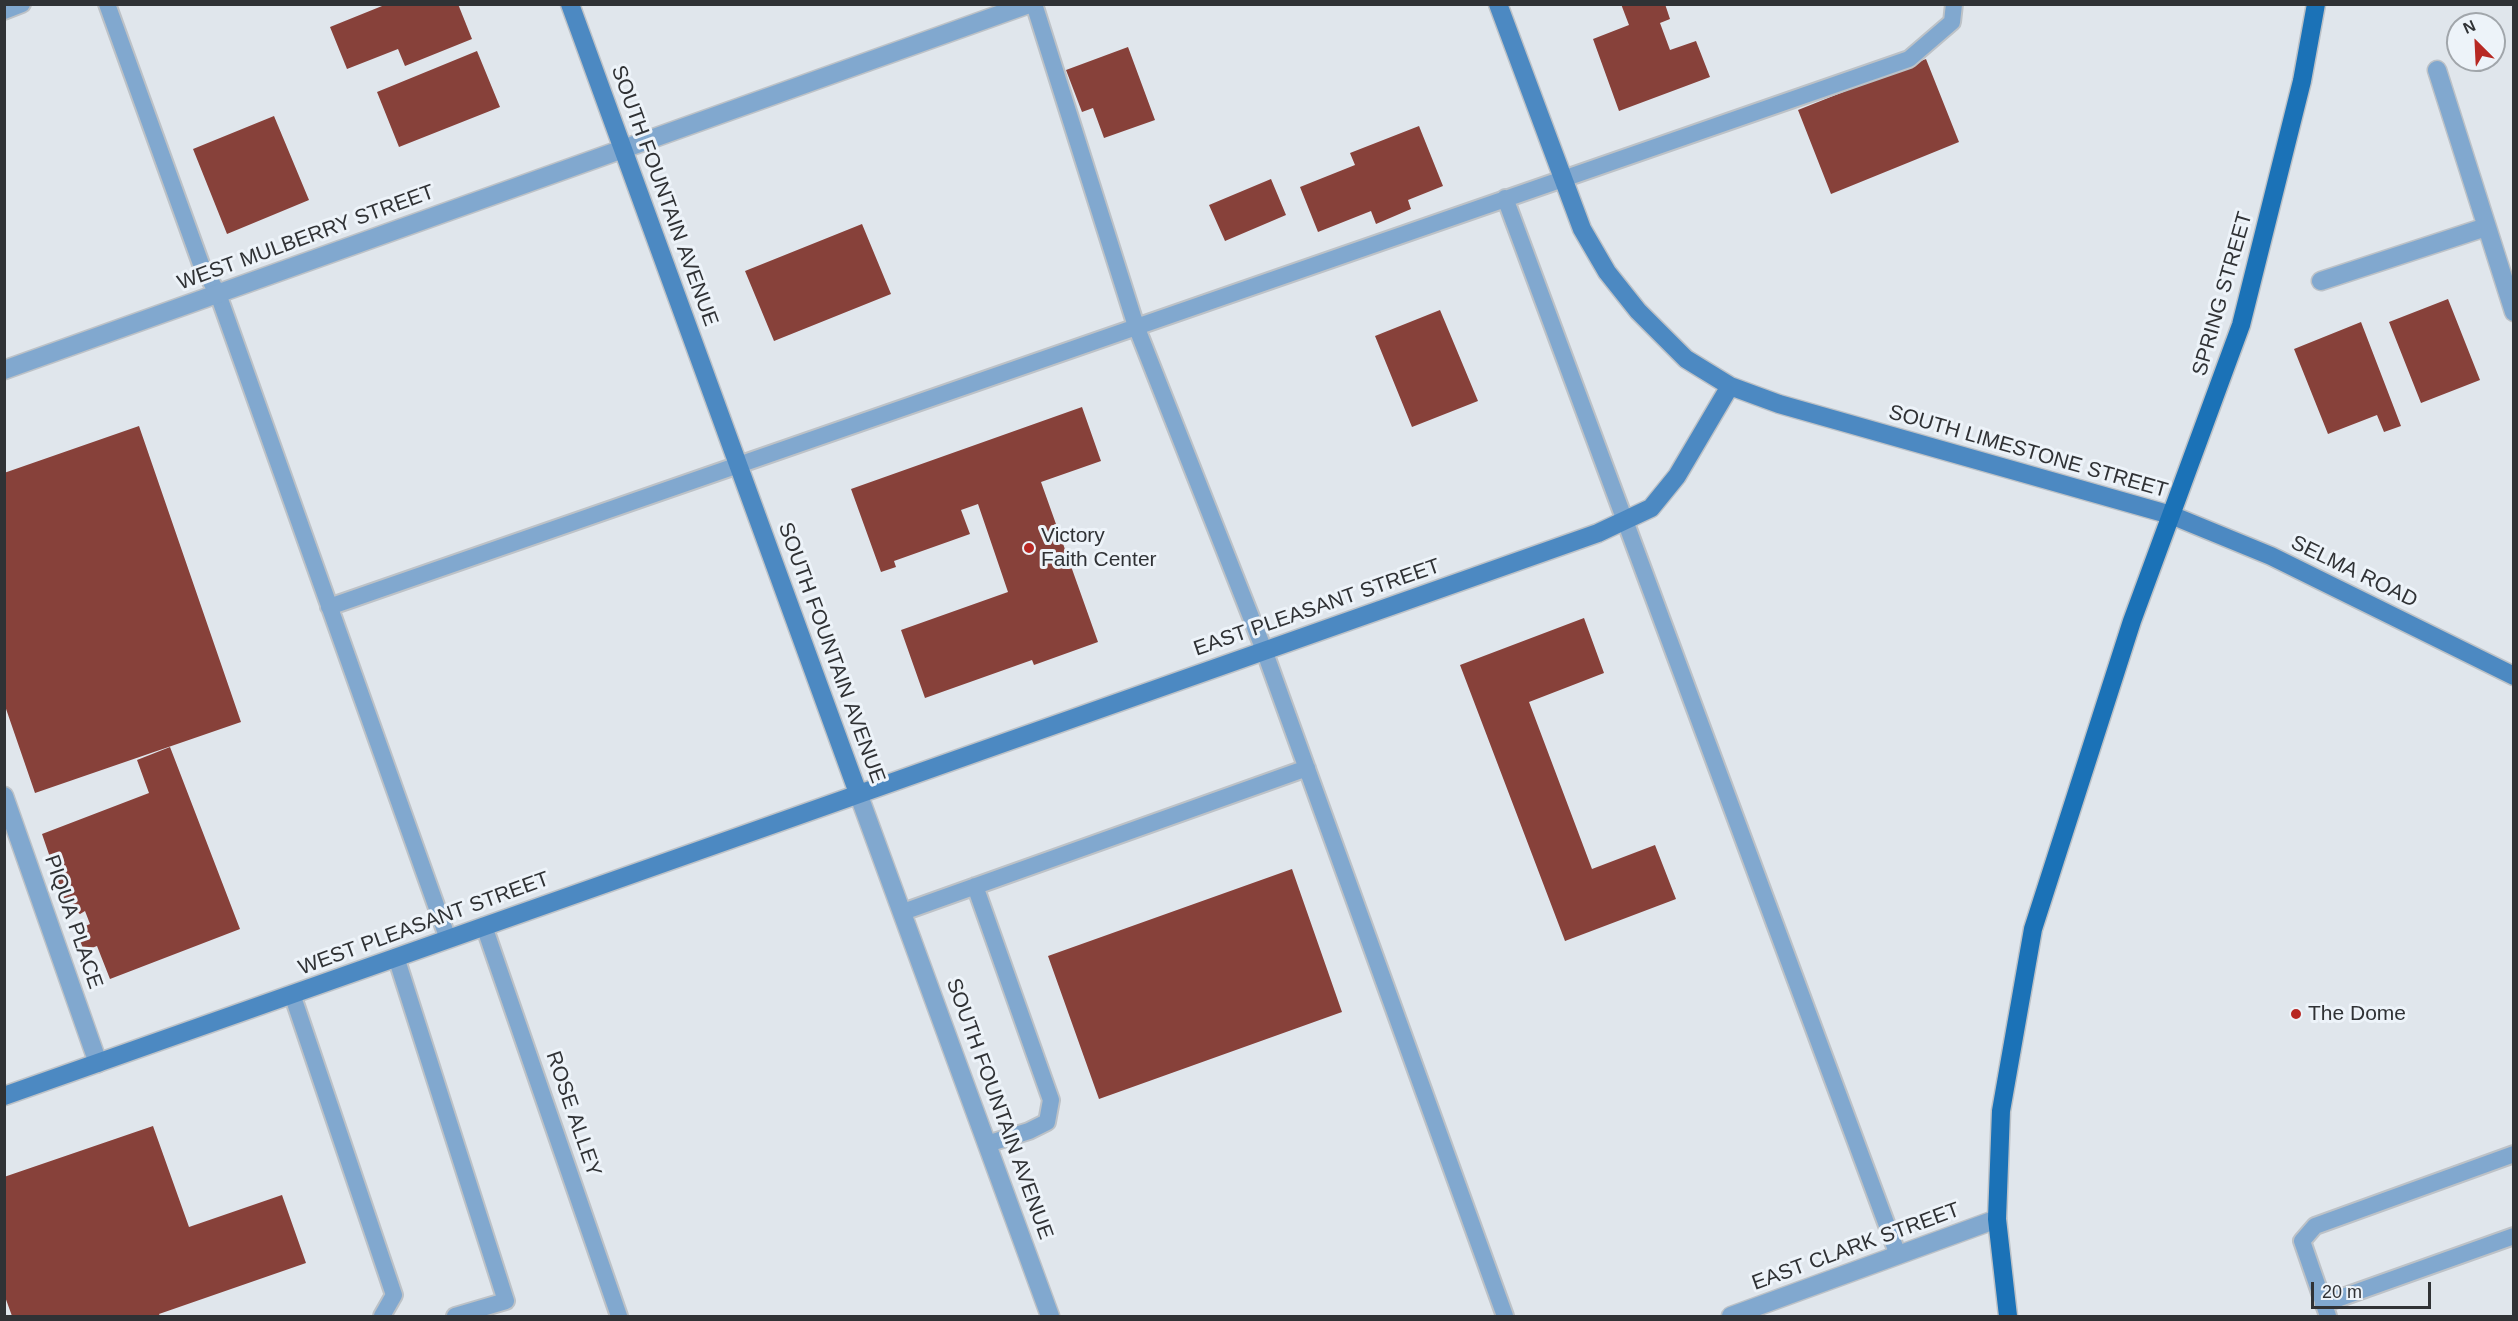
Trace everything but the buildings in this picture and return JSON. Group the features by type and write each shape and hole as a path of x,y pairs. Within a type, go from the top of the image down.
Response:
{"main road":[{"name":"SPRING STREET","path":"2171,515 2241,325 2302,81 2316,4"},
{"name":"SOUTH LIMESTONE STREET","path":"2008,1317 1997,1219 2001,1111 2033,928 2132,621 2171,515"}],"street":[{"name":"SOUTH FOUNTAIN AVENUE","path":"570,4 1050,1317"},
{"name":"WEST MULBERRY STREET","path":"4,370 1029,4"},
{"name":"SOUTH LIMESTONE STREET","path":"1498,4 1582,230 1607,272 1638,311 1686,359 1730,386 1779,404 2171,515"},
{"path":"2437,70 2512,304"},
{"path":"2321,281 2486,227"},
{"name":"EAST PLEASANT STREET","path":"858,793 1598,533 1651,508 1677,476 1730,386"},
{"name":"SELMA ROAD","path":"2171,515 2271,556 2514,676"},
{"name":"WEST PLEASANT STREET","path":"4,1096 858,793"},
{"name":"PIQUA PLACE","path":"4,796 98,1063"},
{"name":"EAST CLARK STREET","path":"1731,1317 1997,1219"}],"lane":[{"path":"4,11 22,4"},
{"path":"107,4 201,264 218,294 448,939"},
{"path":"1034,4 1136,326 1264,650 1505,1317"},
{"path":"329,607 1909,59 1952,22 1954,4"},
{"path":"1505,198 1898,1255"},
{"path":"903,912 1307,768"},
{"path":"975,886 1051,1100 1047,1122 1029,1131 987,1144"},
{"name":"ROSE ALLEY","path":"484,926 619,1317"},
{"path":"396,957 506,1301 455,1317"},
{"path":"292,994 394,1295 382,1317"},
{"path":"2514,1154 2315,1226 2302,1241 2326,1310 2514,1236"}],"place":[{"name":"Victory Faith Center","path":"1029,548"},
{"name":"The Dome","path":"2296,1014"}]}
